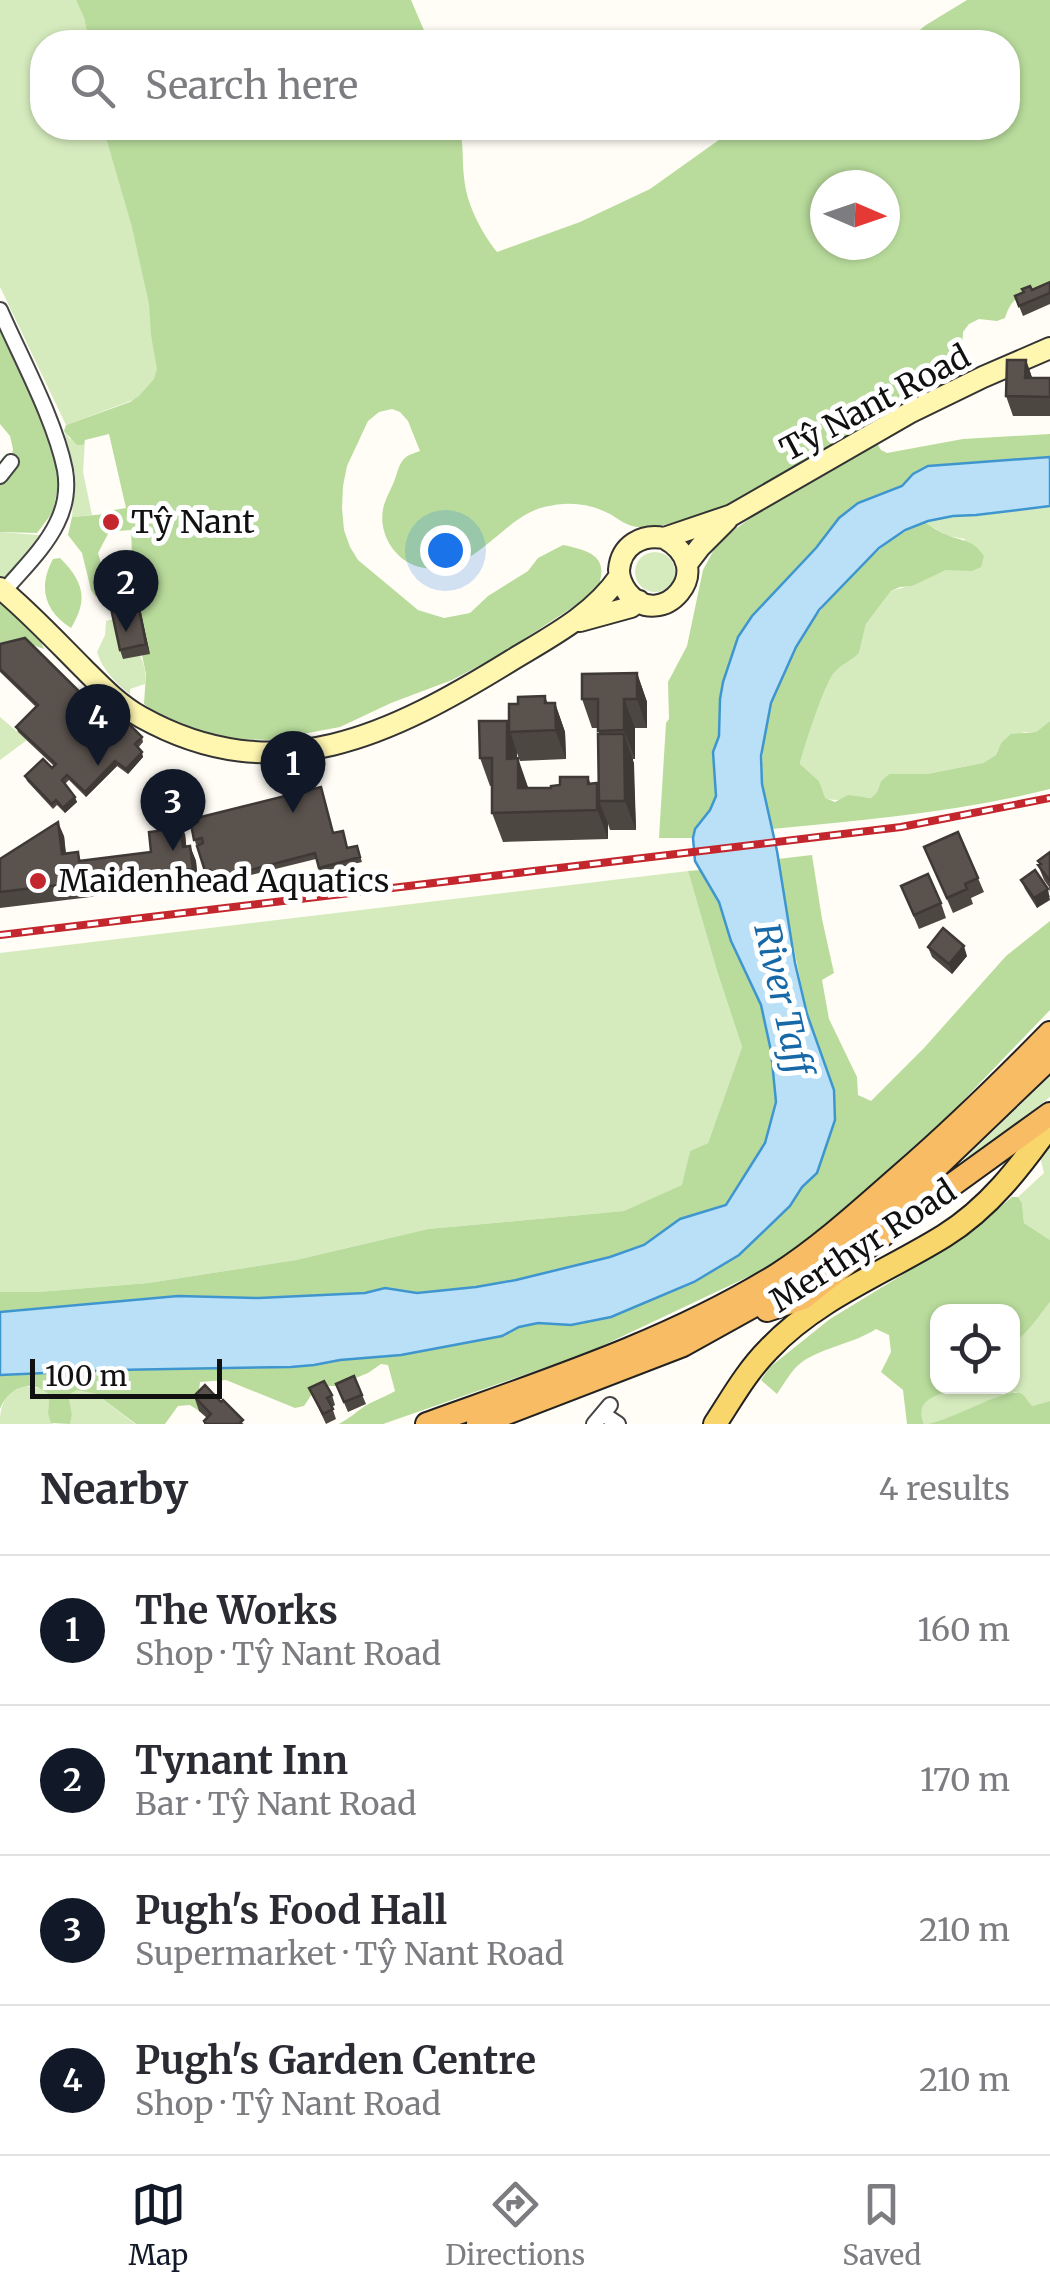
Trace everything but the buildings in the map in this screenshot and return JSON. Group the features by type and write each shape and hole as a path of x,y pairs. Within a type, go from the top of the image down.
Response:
{"highway":[{"path":"427,1424 632,1348 691,1322 778,1274 852,1219 932,1150 1050,1033"},
{"path":"718,1327 856,1239 1050,1058"},
{"path":"478,1424 641,1362 718,1327 803,1298 1050,1114"}],"main road":[{"name":"Tŷ Nant Road","path":"2,590 112,698 165,730 223,748 261,753 333,746 408,719 452,697 573,622 620,577 620,565 631,544 642,538 664,538 732,515 909,413 1050,348"},
{"name":"Tŷ Nant Road","path":"573,622 632,607 639,601 656,605 678,596 688,576 687,564 732,515"},
{"path":"664,538 683,552 687,564"},
{"path":"620,577 624,588 639,601"},
{"name":"Merthyr Road","path":"715,1424 770,1347 800,1321 946,1235 987,1204 1050,1125"}],"street":[{"path":"0,310 55,435 66,473 66,493 58,522 2,590"},
{"path":"0,476 11,462"},
{"path":"603,1414 618,1424"}],"green space":[{"path":"0,0 76,0 86,30 30,30 30,140 107,140 179,383 66,425 0,287"},
{"path":"76,0 411,0 424,30 86,30"},
{"path":"967,0 1050,0 1050,287 1016,298 1005,318 979,319 969,324 963,332 958,362 943,385 919,400 876,442 887,453 963,439 1050,434 1050,457 928,466 902,486 858,503 839,518 738,637 720,699 719,736 713,752 716,796 693,838 659,838 669,719 668,682 687,646 703,570 718,542 760,511 757,503 648,527 630,525 586,505 553,505 514,522 458,563 424,568 397,554 383,526 384,505 399,466 406,457 420,451 408,421 392,409 379,412 368,421 347,466 343,486 344,530 358,560 418,610 444,618 470,613 488,596 528,571 538,558 563,545 596,558 601,571 596,592 498,656 452,680 340,727 270,740 239,739 206,733 144,704 146,674 142,655 150,653 139,604 134,604 131,530 117,531 114,510 126,508 109,434 77,445 64,431 66,425 139,396 154,379 157,369 149,304 107,140 461,140 471,207 497,252 580,222 650,189 719,140 1020,140 1020,30 920,30"},
{"path":"0,310 66,473 58,486 53,512 37,533 0,532 0,476 11,462 13,449 10,436 0,424"},
{"path":"64,431 70,439 85,440 83,472 92,515 72,517 75,473"},
{"path":"1050,506 1050,721 1036,732 1024,732 1001,743 996,755 983,763 927,774 889,774 871,798 824,798 819,781 800,764 830,679 859,653 866,624 891,591 946,570 965,539 948,536 924,522"},
{"path":"106,514 108,534 98,553 102,567 96,597 82,553 68,535 72,517"},
{"path":"924,522 976,547 984,556 981,567 972,571 946,570 891,591 866,624 859,653 830,679 800,764 819,781 825,798 835,802 848,795 871,798 889,774 927,774 983,763 996,755 1011,734 1036,732 1050,721 1050,789 947,809 772,829 762,760 766,726 788,661 826,603 850,577 893,539"},
{"path":"0,532 50,536 0,588"},
{"path":"655,552 669,558 675,572 669,586 655,592 641,586 635,572 641,558"},
{"path":"60,558 81,591 80,608 71,628 55,614 46,598 48,569 53,559"},
{"path":"0,601 35,628 44,649 27,643 0,646"},
{"path":"114,619 137,649 144,666 145,684 130,689 130,694 110,676 97,652 106,621"},
{"path":"0,717 27,740 0,760"},
{"path":"812,855 834,973 822,980 829,1019 857,1077 858,1095 871,1101 1006,956 1050,921 1050,1010 908,1158 799,1250 587,1353 383,1424 339,1424 395,1391 388,1365 381,1364 336,1386 314,1391 304,1406 295,1408 226,1380 200,1382 199,1390 204,1396 199,1411 190,1405 178,1406 165,1424 136,1424 96,1394 77,1390 68,1395 70,1424 51,1423 49,1395 35,1387 21,1387 9,1395 0,1409 0,1373 401,1355 502,1336 538,1323 571,1325 611,1317 694,1282 739,1255 790,1206 817,1173 835,1120 834,1090 807,1014 779,873 778,859"},
{"path":"701,870 719,902 731,941 761,1005 776,1102 765,1143 726,1205 680,1219 644,1245 610,1257 476,1287 417,1293 385,1288 365,1293 259,1298 178,1296 0,1312 0,1292 148,1283 296,1260 428,1229 624,1211 682,1185 690,1151 708,1143 742,1047 688,871"},
{"path":"688,871 742,1047 708,1143 690,1151 683,1185 625,1211 428,1229 296,1260 148,1283 0,1292 0,953"},
{"path":"1050,1076 1050,1097 945,1178"},
{"path":"1050,1142 1050,1240 1024,1223 1018,1197 1044,1173 1040,1156"},
{"path":"1012,1197 1018,1197 1024,1223 1050,1240 1050,1302 1020,1337 1020,1304 930,1304 930,1394 941,1394 926,1402 921,1415 924,1424 907,1424 903,1390 881,1372 891,1352 889,1335 876,1329 802,1362 777,1394 761,1380 770,1367 830,1319 966,1236"},
{"path":"1050,1302 1050,1401 1032,1406 1018,1394 1020,1336"},
{"path":"25,1386 43,1389 49,1395 48,1414 53,1424 0,1424 5,1400"},
{"path":"77,1389 96,1394 135,1424 70,1424 67,1395"},
{"path":"938,1394 1010,1394 945,1420 924,1424 921,1411 926,1401"},
{"path":"1020,1394 1032,1406 1050,1401 1050,1424 924,1424 1004,1395"}],"water":[{"name":"River Taff","path":"1050,457 1050,506 928,521 905,530 879,548 819,610 796,647 771,703 761,756 762,784 795,963 807,1014 834,1090 835,1120 817,1173 790,1206 739,1255 694,1282 611,1317 571,1325 538,1323 502,1336 401,1355 291,1367 0,1375 0,1312 178,1296 259,1298 365,1293 385,1288 417,1293 476,1287 610,1257 644,1245 680,1219 726,1205 765,1143 776,1102 761,1005 731,941 719,902 695,861 693,838 716,796 713,752 719,736 720,699 738,637 839,518 858,503 902,486 928,466"}],"railway":[{"path":"0,935 901,827 1050,798"}],"place":[{"name":"Tŷ Nant","path":"111,522"},
{"name":"Tynant Inn","path":"126,632"},
{"name":"Pugh's Garden Centre","path":"98,766"},
{"name":"The Works","path":"293,813"},
{"name":"Pugh's Food Hall","path":"173,851"},
{"name":"Maidenhead Aquatics","path":"38,881"}]}
